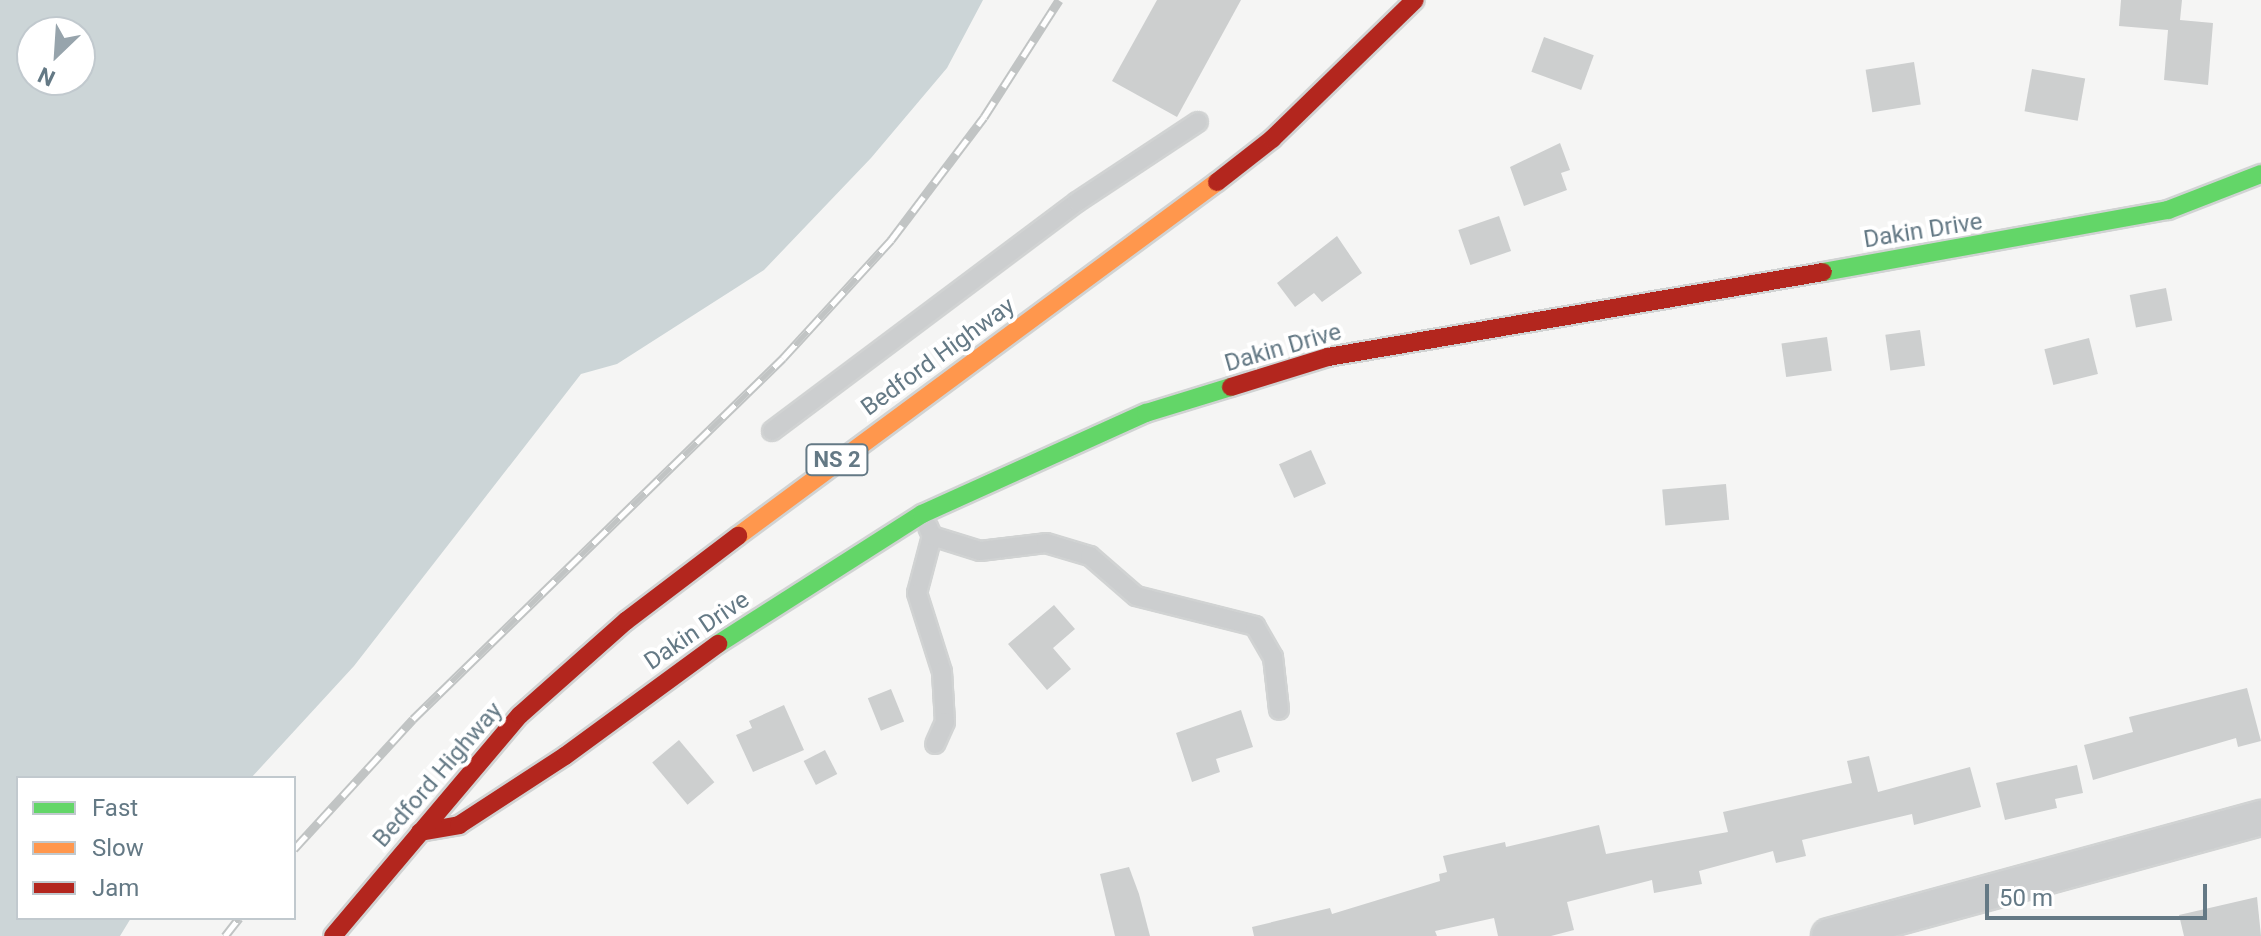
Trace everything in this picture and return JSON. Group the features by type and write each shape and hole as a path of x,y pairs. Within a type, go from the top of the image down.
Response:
{"street":[{"name":"Bedford Highway","path":"333,936 520,715 626,621 962,368 1141,242 1272,139 1415,0"},
{"name":"Dakin Drive","path":"420,832 459,825 565,756 679,669 922,514 1146,413 1328,357 1583,310 1976,248 2168,210 2261,174"},
{"path":"1829,936 2261,818"}],"lane":[{"path":"772,431 1077,202 1198,122"},
{"path":"922,514 932,536 917,593 942,672 945,722 935,744"},
{"path":"932,536 980,551 1046,543 1090,556 1136,596 1255,626 1273,657 1279,710"}],"shaded area":[{"path":"0,0 983,0 947,68 871,158 764,270 617,364 581,374 354,666 253,776 16,776 16,920 130,920 120,936 0,936"}],"building":[{"path":"1157,0 1241,0 1177,117 1112,81"},
{"path":"2121,0 2182,0 2180,20 2213,23 2208,85 2164,80 2168,30 2119,26"},
{"path":"1544,37 1594,55 1581,90 1531,72"},
{"path":"1914,62 1921,104 1872,112 1866,70"},
{"path":"2032,69 2085,78 2078,121 2025,111"},
{"path":"1560,143 1570,170 1561,173 1567,190 1524,206 1510,167"},
{"path":"1499,216 1511,251 1470,265 1458,230"},
{"path":"1337,236 1362,273 1322,302 1314,293 1295,307 1277,283"},
{"path":"2166,288 2172,320 2136,327 2130,295"},
{"path":"1920,330 1925,366 1890,371 1885,335"},
{"path":"1827,337 1832,371 1786,377 1781,343"},
{"path":"2089,338 2098,374 2053,385 2044,349"},
{"path":"1311,450 1326,484 1294,498 1279,464"},
{"path":"1726,484 1729,520 1665,525 1662,490"},
{"path":"1054,605 1075,629 1053,648 1071,669 1047,690 1008,644"},
{"path":"2247,688 2261,741 2238,747 2236,738 2093,780 2084,745 2133,732 2129,717"},
{"path":"891,689 904,721 881,731 868,698"},
{"path":"784,705 804,750 753,772 736,735 752,728 749,721"},
{"path":"1241,710 1253,747 1216,759 1220,772 1192,782 1176,733"},
{"path":"679,740 714,782 688,805 652,762"},
{"path":"825,750 837,774 816,785 804,761"},
{"path":"1869,756 1878,792 1970,767 1981,807 1914,825 1912,814 1802,840 1806,856 1776,863 1773,851 1699,871 1702,884 1654,893 1652,880 1567,902 1574,930 1551,936 1498,936 1494,918 1435,931 1437,936 1254,936 1252,927 1330,908 1332,914 1440,881 1439,874 1447,872 1443,856 1505,842 1506,847 1599,825 1606,854 1728,832 1723,812 1852,783 1847,761"},
{"path":"2077,765 2083,793 2055,799 2057,808 2005,820 1996,783"},
{"path":"1129,867 1150,936 1115,936 1100,874"},
{"path":"2257,897 2261,936 2184,936 2179,915"}],"railway":[{"path":"296,847 413,719 783,358 891,240 984,117 1059,0"},
{"path":"225,936 237,920"}],"traffic: fast":[{"path":"1823,272 2168,210 2261,174"},
{"path":"718,644 922,514 1146,413 1231,387"}],"traffic: slow":[{"path":"738,536 1217,182"}],"traffic: jam":[{"path":"1217,182 1272,139 1415,0"},
{"path":"1231,387 1328,357 1823,272"},
{"path":"333,936 520,715 626,621 738,536"},
{"path":"420,832 459,825 565,756 718,644"}]}
